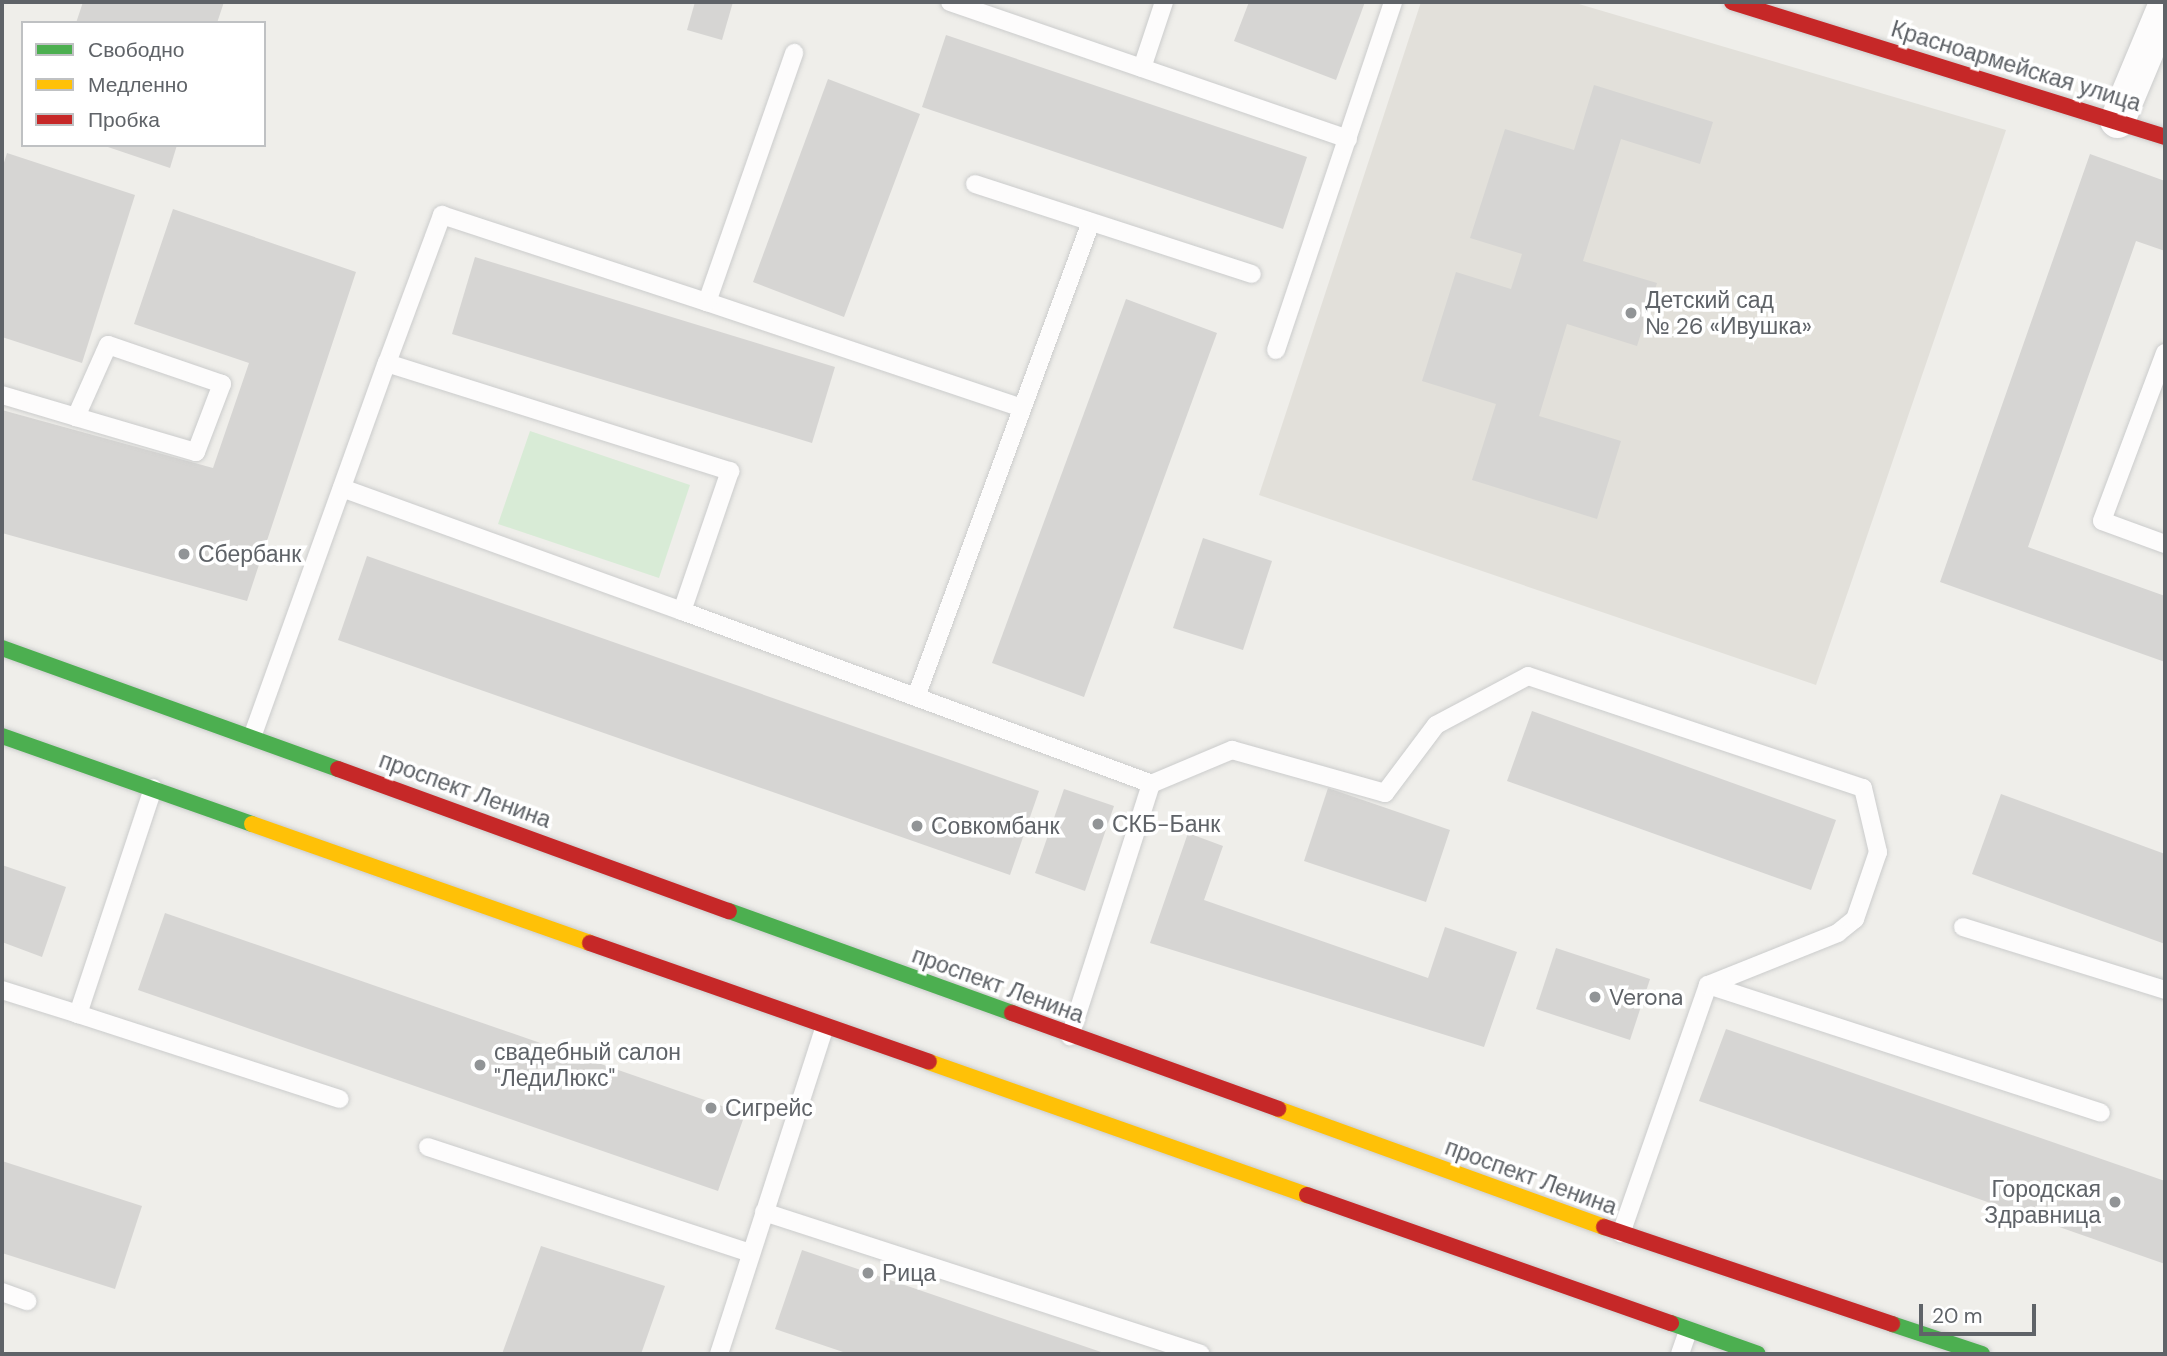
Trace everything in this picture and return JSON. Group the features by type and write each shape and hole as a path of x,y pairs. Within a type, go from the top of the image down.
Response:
{"main road":[{"name":"Красноармейская улица","path":"1739,3 2165,137"},
{"name":"проспект Ленина","path":"2,648 1621,1233 1982,1354"},
{"path":"2,736 824,1029 1758,1354"}],"street":[{"path":"2117,120 2165,5"}],"lane":[{"path":"950,2 1348,139"},
{"path":"1142,68 1164,2"},
{"path":"1276,351 1394,2"},
{"path":"707,302 793,53"},
{"path":"975,184 1252,274"},
{"path":"252,737 442,215 1023,408"},
{"path":"916,698 1091,222"},
{"path":"2,395 76,417 196,452 222,384 108,345 76,417"},
{"path":"2165,352 2102,521 2165,544"},
{"path":"387,363 730,471 682,611"},
{"path":"342,488 1151,784 1232,750 1385,793 1436,725 1528,676 1863,788 1878,852 1855,919 1838,933 1708,985 1621,1233"},
{"path":"1070,1036 1151,784"},
{"path":"78,1014 153,788"},
{"path":"1964,927 2165,990"},
{"path":"1708,985 2101,1113"},
{"path":"2,990 340,1099"},
{"path":"719,1354 824,1029"},
{"path":"428,1147 751,1252"},
{"path":"764,1212 1201,1354"},
{"path":"2,1292 27,1301"},
{"path":"1680,1354 1688,1331"}],"shaded area":[{"name":"Детский сад № 26 «Ивушка»","path":"1421,2 1572,2 2006,130 1816,685 1259,495"}],"green space":[{"path":"530,431 690,485 659,578 498,524"}],"building":[{"path":"83,2 224,2 218,21 77,21"},
{"path":"695,2 733,2 722,40 687,30"},
{"path":"1249,2 1365,2 1336,80 1234,41"},
{"path":"946,35 1307,157 1283,229 922,107"},
{"path":"828,79 920,114 844,317 753,282"},
{"path":"1594,85 1713,122 1700,164 1621,139 1583,261 1657,283 1637,346 1567,324 1539,416 1621,441 1597,519 1472,480 1496,404 1422,381 1456,272 1511,289 1522,254 1470,238 1505,129 1574,150"},
{"path":"108,147 176,147 170,168"},
{"path":"7,153 135,195 82,363 2,337 2,169"},
{"path":"2090,154 2165,181 2165,251 2136,241 2028,547 2165,596 2165,662 1940,582"},
{"path":"173,209 356,272 247,601 2,533 2,410 213,468 249,363 134,324"},
{"path":"475,257 835,367 812,443 452,334"},
{"path":"1126,299 1217,333 1084,697 992,663"},
{"path":"1203,538 1272,561 1243,650 1173,628"},
{"path":"367,556 1039,791 1010,875 338,640"},
{"path":"1532,711 1836,820 1811,890 1507,781"},
{"path":"1328,788 1450,830 1426,902 1304,861"},
{"path":"1064,789 1114,806 1085,891 1035,873"},
{"path":"2001,794 2165,854 2165,944 1972,874"},
{"path":"1188,833 1223,846 1204,900 1428,978 1445,927 1517,952 1484,1047 1150,943"},
{"path":"2,865 66,887 42,957 2,942"},
{"name":"свадебный салон \"ЛедиЛюкс\"","path":"165,913 745,1114 718,1191 138,990"},
{"path":"1556,948 1650,979 1630,1040 1536,1009"},
{"path":"1726,1029 2165,1181 2165,1264 1699,1101"},
{"path":"2,1161 142,1206 115,1289 2,1253"},
{"path":"541,1246 665,1286 641,1354 502,1354"},
{"path":"802,1250 1107,1354 849,1354 775,1329"}],"traffic: fast":[{"path":"2,648 338,769"},
{"path":"2,736 252,824"},
{"path":"729,911 1012,1013"},
{"path":"1671,1323 1758,1354"},
{"path":"1892,1324 1982,1354"}],"traffic: slow":[{"path":"252,824 590,943"},
{"path":"929,1062 1307,1195"},
{"path":"1278,1109 1604,1227"}],"traffic: jam":[{"path":"1732,2 2165,137"},
{"path":"338,769 729,911"},
{"path":"590,943 929,1062"},
{"path":"1012,1013 1278,1109"},
{"path":"1307,1195 1671,1323"},
{"path":"1604,1227 1892,1324"}],"place":[{"name":"Детский сад № 26 «Ивушка»","path":"1631,313"},
{"name":"Сбербанк","path":"184,554"},
{"name":"СКБ-Банк","path":"1098,824"},
{"name":"Совкомбанк","path":"917,826"},
{"name":"Verona","path":"1595,997"},
{"name":"свадебный салон \"ЛедиЛюкс\"","path":"480,1065"},
{"name":"Сигрейс","path":"711,1108"},
{"name":"Городская Здравница","path":"2115,1202"},
{"name":"Рица","path":"868,1273"}]}
